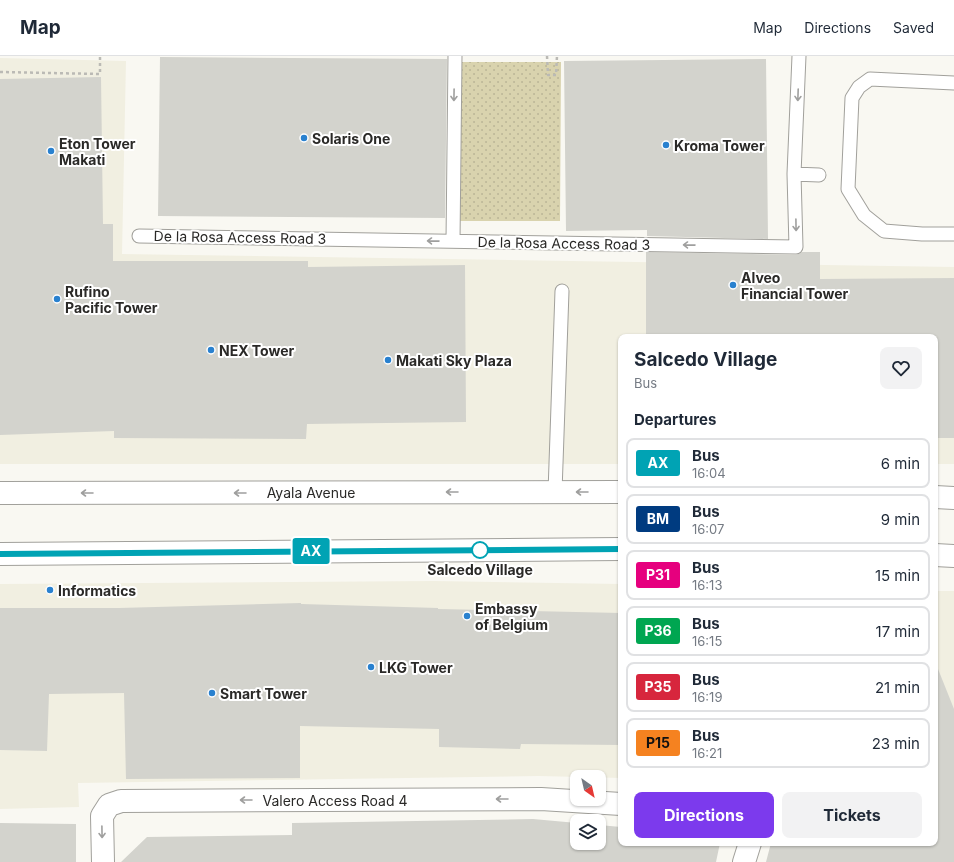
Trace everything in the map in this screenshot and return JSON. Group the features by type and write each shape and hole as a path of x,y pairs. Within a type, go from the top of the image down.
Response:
{"main road":[{"name":"Ayala Avenue","path":"0,493 618,492"},
{"path":"938,497 954,498"},
{"path":"0,554 618,549"},
{"path":"938,555 954,556"},
{"name":"Valero Access Road 4","path":"103,862 102,816 109,805 121,801 541,799 618,804"},
{"path":"744,862 749,846"}],"lane":[{"path":"453,241 455,56"},
{"name":"De la Rosa Access Road 3","path":"140,236 796,247 794,174 799,56"},
{"path":"954,82 870,79 859,87 852,98 848,189 864,215 884,231 922,234 954,234"},
{"path":"794,174 819,175"},
{"path":"555,492 562,291"}],"path":[{"path":"0,72 100,74 100,56"},
{"path":"547,56 548,75 556,76 557,56"}],"shaded area":[{"path":"0,58 126,61 122,254 954,267 954,464 938,464 938,334 618,334 618,464 0,464"},
{"path":"457,62 561,62 560,221 456,221"},
{"path":"434,581 618,584 618,778 606,778 606,770 570,770 570,777 78,783 79,807 0,809 0,584"},
{"path":"938,591 954,591 954,793 938,792"}],"building":[{"name":"Solaris One","path":"160,57 447,59 445,218 158,216"},
{"name":"Kroma Tower","path":"766,59 768,239 647,236 647,230 566,231 564,61"},
{"path":"101,77 103,224 113,224 113,261 308,261 308,267 465,265 466,422 307,424 306,439 114,438 114,431 0,435 0,79"},
{"name":"Alveo Financial Tower","path":"646,252 796,255 802,252 820,252 820,279 954,278 954,438 938,438 938,334 646,334"},
{"path":"301,603 438,609 618,613 618,745 521,744 520,749 439,747 439,729 300,726 300,778 126,779 124,693 49,694 47,751 0,750 0,608 119,608"},
{"path":"938,669 954,709 954,862 766,862 770,846 938,846"},
{"path":"533,819 570,822 570,850 606,850 606,826 618,827 618,846 719,846 716,862 121,862 147,837 292,835 292,823"},
{"path":"0,823 76,824 76,862 0,862"}],"bus line":[{"name":"AX","path":"0,554 618,549"}],"place":[{"name":"Solaris One","path":"304,138"},
{"name":"Kroma Tower","path":"666,145"},
{"name":"Eton Tower Makati","path":"51,151"},
{"name":"Alveo Financial Tower","path":"733,285"},
{"name":"Rufino Pacific Tower","path":"57,299"},
{"name":"NEX Tower","path":"211,350"},
{"name":"Makati Sky Plaza","path":"388,360"},
{"name":"Salcedo Village","path":"480,550"},
{"name":"Informatics","path":"50,590"},
{"name":"Embassy of Belgium","path":"467,616"},
{"name":"LKG Tower","path":"371,667"},
{"name":"Smart Tower","path":"212,693"}]}
